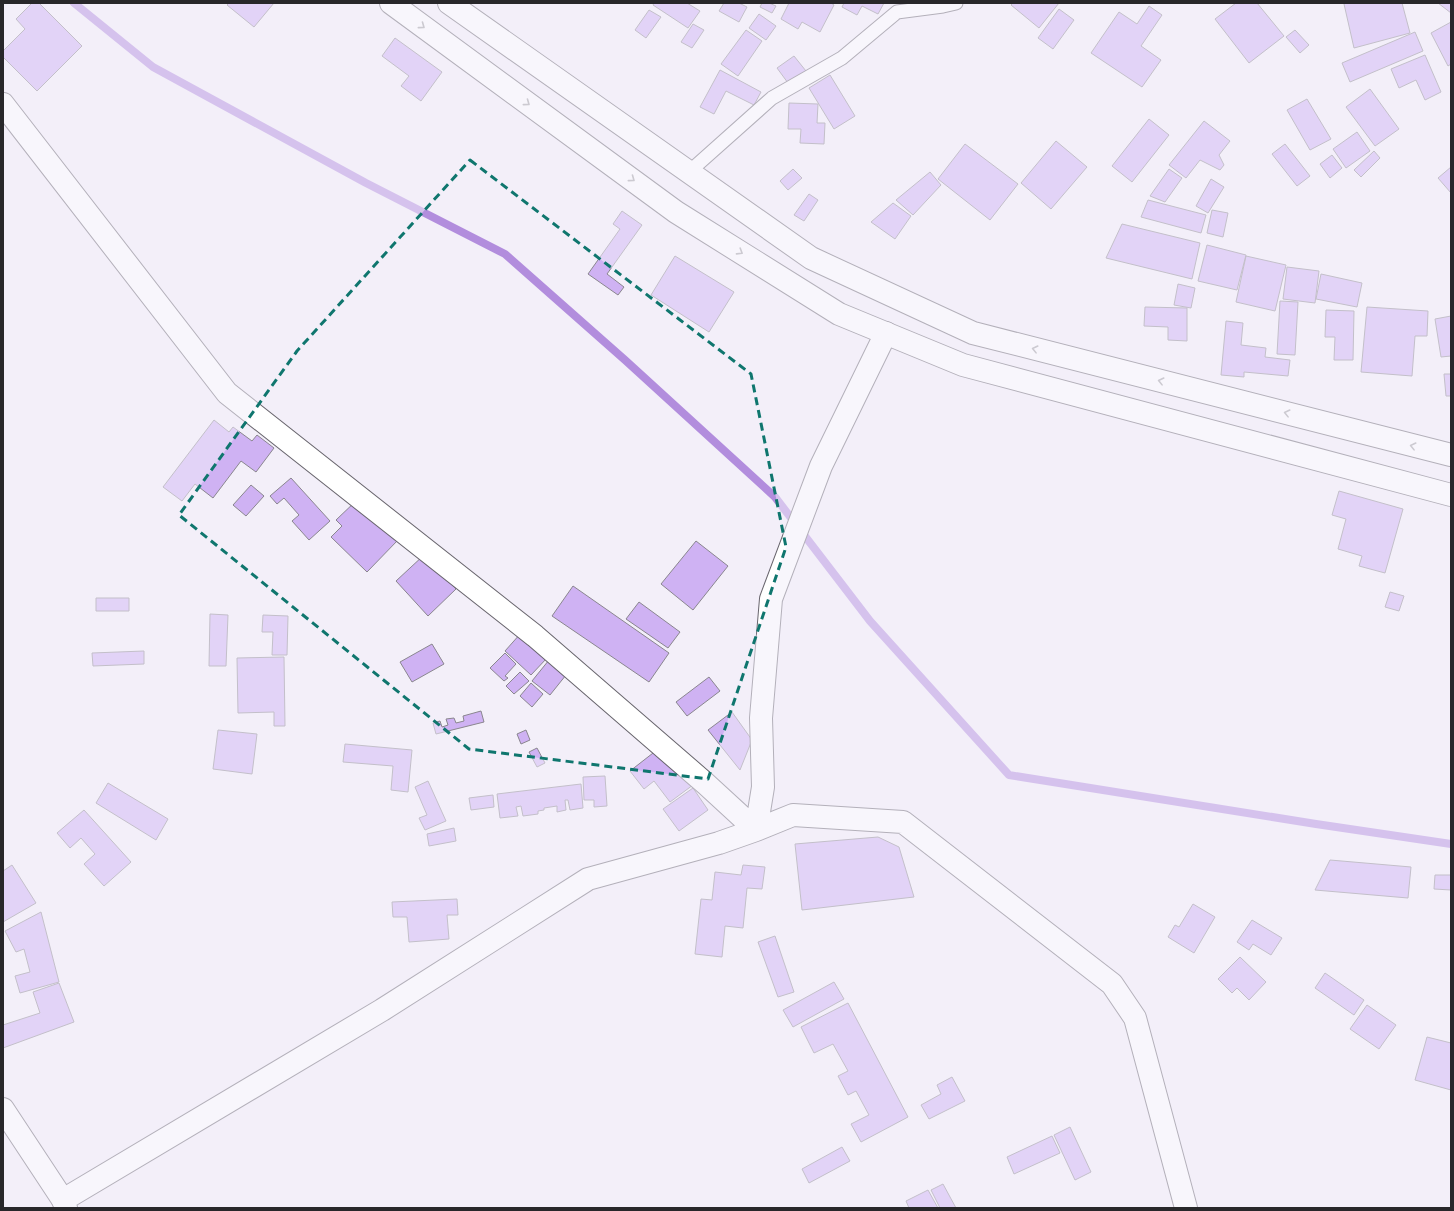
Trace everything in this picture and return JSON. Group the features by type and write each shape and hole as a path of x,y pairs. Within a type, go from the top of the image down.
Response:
{"street":[{"path":"391,3 676,212 839,314 962,365 1451,495"},
{"path":"449,3 811,258 973,333 1451,455"},
{"path":"3,104 227,393 535,636 706,784 756,830"},
{"path":"756,830 763,787 761,718 771,599 821,466 886,333"},
{"path":"3,1109 65,1204 375,1014 588,879 719,843 793,815 903,822 1112,984 1135,1018 1186,1208"}],"lane":[{"path":"690,172 772,98 842,58 897,12 956,3"}],"highlighted area":[{"path":"470,160 751,374 786,547 708,779 469,749 179,515 297,351"}],"building":[{"path":"32,3 39,3 82,46 37,91 3,57 3,51 25,29 16,19"},
{"path":"229,3 274,3 254,27 227,5"},
{"path":"654,3 687,3 700,11 688,28 653,5"},
{"path":"724,3 739,3 747,7 739,22 719,11"},
{"path":"762,3 769,3 776,6 772,13 760,7"},
{"path":"789,3 831,3 834,5 820,32 802,22 798,29 781,19"},
{"path":"844,3 884,3 878,14 862,6 857,15 842,7"},
{"path":"1013,3 1059,3 1039,28 1011,5"},
{"path":"1236,3 1257,3 1284,36 1249,63 1215,19"},
{"path":"1402,3 1410,33 1354,48 1344,4"},
{"path":"1438,3 1451,3 1451,13"},
{"path":"1149,6 1162,15 1141,46 1161,60 1142,87 1091,53 1119,12 1137,24"},
{"path":"1059,9 1074,20 1053,49 1038,38"},
{"path":"649,10 661,17 646,38 635,30"},
{"path":"759,14 776,26 766,40 749,28"},
{"path":"1451,22 1451,64 1448,66 1431,33"},
{"path":"693,24 704,30 692,48 681,42"},
{"path":"746,30 762,41 738,76 721,64"},
{"path":"1295,30 1309,45 1300,53 1286,37"},
{"path":"1415,32 1423,51 1350,82 1342,63"},
{"path":"395,38 442,72 421,101 401,86 409,76 382,56"},
{"path":"1425,55 1441,92 1425,100 1416,80 1399,88 1391,69"},
{"path":"794,56 806,71 788,83 777,68"},
{"path":"720,70 761,92 754,105 726,91 714,114 700,107"},
{"path":"830,75 855,116 834,129 809,88"},
{"path":"1370,89 1399,129 1375,146 1346,107"},
{"path":"1307,99 1331,139 1310,150 1287,110"},
{"path":"789,103 818,104 817,123 825,123 824,144 800,143 801,129 788,129"},
{"path":"1149,119 1169,135 1132,182 1112,166"},
{"path":"1204,121 1230,141 1219,155 1224,165 1220,170 1200,160 1186,178 1169,165"},
{"path":"1357,132 1370,151 1346,168 1333,149"},
{"path":"1056,141 1087,167 1051,209 1021,183"},
{"path":"965,144 1018,184 990,220 938,179"},
{"path":"1285,144 1310,176 1297,186 1272,154"},
{"path":"1374,151 1380,158 1361,177 1354,170"},
{"path":"1332,155 1342,168 1330,178 1320,164"},
{"path":"1451,167 1451,193 1438,178"},
{"path":"793,169 802,178 788,190 780,181"},
{"path":"1169,169 1182,178 1165,202 1150,196"},
{"path":"930,172 941,185 913,215 896,200"},
{"path":"1211,179 1224,187 1208,213 1196,206"},
{"path":"809,194 818,200 804,221 794,215"},
{"path":"1148,200 1206,215 1201,233 1141,217"},
{"path":"893,203 911,216 895,239 871,222"},
{"path":"1212,210 1228,213 1223,237 1207,233"},
{"path":"622,211 642,225 607,274 624,287 618,295 588,274 620,229 613,224"},
{"path":"1122,224 1200,243 1192,279 1106,258"},
{"path":"1207,245 1246,255 1237,290 1198,281"},
{"path":"675,256 734,292 709,332 651,295"},
{"path":"1246,256 1286,265 1275,311 1236,302"},
{"path":"1287,267 1319,271 1315,303 1283,299"},
{"path":"1321,274 1362,283 1357,307 1316,299"},
{"path":"1178,284 1195,288 1191,308 1174,305"},
{"path":"1280,301 1298,302 1295,355 1277,354"},
{"path":"1145,307 1187,308 1187,341 1168,340 1168,327 1144,326"},
{"path":"1367,307 1428,311 1427,336 1415,336 1412,376 1361,372"},
{"path":"1326,310 1354,311 1353,360 1334,360 1335,337 1325,337"},
{"path":"1451,316 1451,356 1441,357 1435,319"},
{"path":"1226,321 1243,323 1241,345 1266,348 1265,357 1290,360 1288,376 1244,372 1244,377 1221,375"},
{"path":"1444,374 1451,374 1451,396 1446,396"},
{"path":"214,420 229,432 233,427 252,441 257,435 274,448 256,472 241,461 213,498 195,484 182,501 163,487"},
{"path":"291,478 330,521 309,540 292,521 299,515 284,498 277,504 270,496"},
{"path":"251,485 264,496 246,516 233,505"},
{"path":"1339,491 1403,509 1385,573 1359,566 1362,556 1338,549 1346,519 1332,515"},
{"path":"357,500 398,540 367,572 331,537 342,526 336,520"},
{"path":"696,541 728,566 693,610 661,584"},
{"path":"424,555 456,589 428,616 396,581"},
{"path":"573,586 669,653 649,682 552,616"},
{"path":"1390,592 1404,596 1399,611 1385,607"},
{"path":"96,598 129,598 129,611 96,611"},
{"path":"639,602 680,632 668,648 626,619"},
{"path":"210,614 228,615 226,666 209,666"},
{"path":"263,615 288,616 287,655 272,655 273,632 262,632"},
{"path":"521,633 547,658 531,675 505,651"},
{"path":"432,644 444,664 412,682 400,662"},
{"path":"144,651 144,664 93,666 92,653"},
{"path":"505,653 516,664 505,676 508,678 504,681 490,668"},
{"path":"284,657 285,726 274,726 274,712 238,713 237,658"},
{"path":"549,660 566,675 550,695 532,681"},
{"path":"520,672 529,681 514,694 506,686"},
{"path":"709,677 720,691 687,716 676,702"},
{"path":"531,683 543,694 532,707 520,696"},
{"path":"481,711 484,722 436,734 433,723 440,721 442,727 448,725 446,719 454,718 456,723 464,721 463,716"},
{"path":"732,712 752,740 740,770 708,730"},
{"path":"218,730 257,734 252,774 213,769"},
{"path":"526,730 530,740 521,744 517,734"},
{"path":"345,744 412,750 408,792 391,790 393,766 343,762"},
{"path":"662,746 693,785 670,802 654,781 644,789 630,771"},
{"path":"537,748 545,763 537,767 529,752"},
{"path":"605,776 607,806 594,807 594,800 584,800 583,777"},
{"path":"428,781 446,821 425,830 419,818 427,815 415,787"},
{"path":"108,783 168,819 156,840 96,803"},
{"path":"581,784 583,808 570,810 568,800 565,800 566,810 557,812 557,806 544,808 544,810 538,811 538,814 523,816 521,806 516,807 518,816 500,818 497,794"},
{"path":"693,788 708,810 679,831 663,809"},
{"path":"493,795 494,807 471,810 469,798"},
{"path":"84,810 131,862 104,886 84,864 95,854 81,838 70,848 57,833"},
{"path":"454,828 456,841 429,846 427,834"},
{"path":"878,837 899,847 914,897 802,910 795,844"},
{"path":"1330,860 1411,867 1408,898 1315,890"},
{"path":"12,865 36,903 3,922 3,871"},
{"path":"743,865 765,867 762,889 747,888 743,928 725,926 722,957 695,954 701,899 712,900 715,872 741,875"},
{"path":"1435,875 1451,875 1451,890 1434,889"},
{"path":"457,899 458,915 447,915 449,939 409,942 407,917 393,917 392,902"},
{"path":"1193,904 1215,917 1194,953 1168,937 1175,925 1179,927"},
{"path":"41,912 59,982 20,993 15,976 30,972 24,949 16,952 5,931"},
{"path":"1252,920 1282,938 1271,955 1253,944 1249,950 1237,942"},
{"path":"775,936 794,992 778,997 758,942"},
{"path":"1240,957 1266,982 1249,1000 1237,988 1232,993 1218,979"},
{"path":"1325,973 1364,1000 1354,1015 1315,988"},
{"path":"834,982 844,999 793,1027 783,1010"},
{"path":"59,983 74,1022 3,1048 3,1025 40,1013 33,992"},
{"path":"848,1003 908,1117 861,1142 851,1124 869,1115 856,1091 848,1095 838,1076 848,1071 833,1044 814,1053 801,1027"},
{"path":"1367,1005 1396,1025 1379,1049 1350,1029"},
{"path":"1427,1037 1451,1043 1451,1090 1415,1080"},
{"path":"952,1077 965,1101 929,1119 921,1105 941,1094 937,1085"},
{"path":"1070,1127 1091,1172 1075,1180 1054,1135"},
{"path":"1052,1136 1060,1153 1014,1174 1007,1157"},
{"path":"842,1147 850,1161 809,1183 802,1169"},
{"path":"943,1184 956,1208 940,1208 931,1190"},
{"path":"928,1190 938,1208 909,1208 906,1201"}],"waterway":[{"path":"74,3 153,67 366,183 505,254 625,360 775,497 870,621 1009,775 1451,844"}]}
